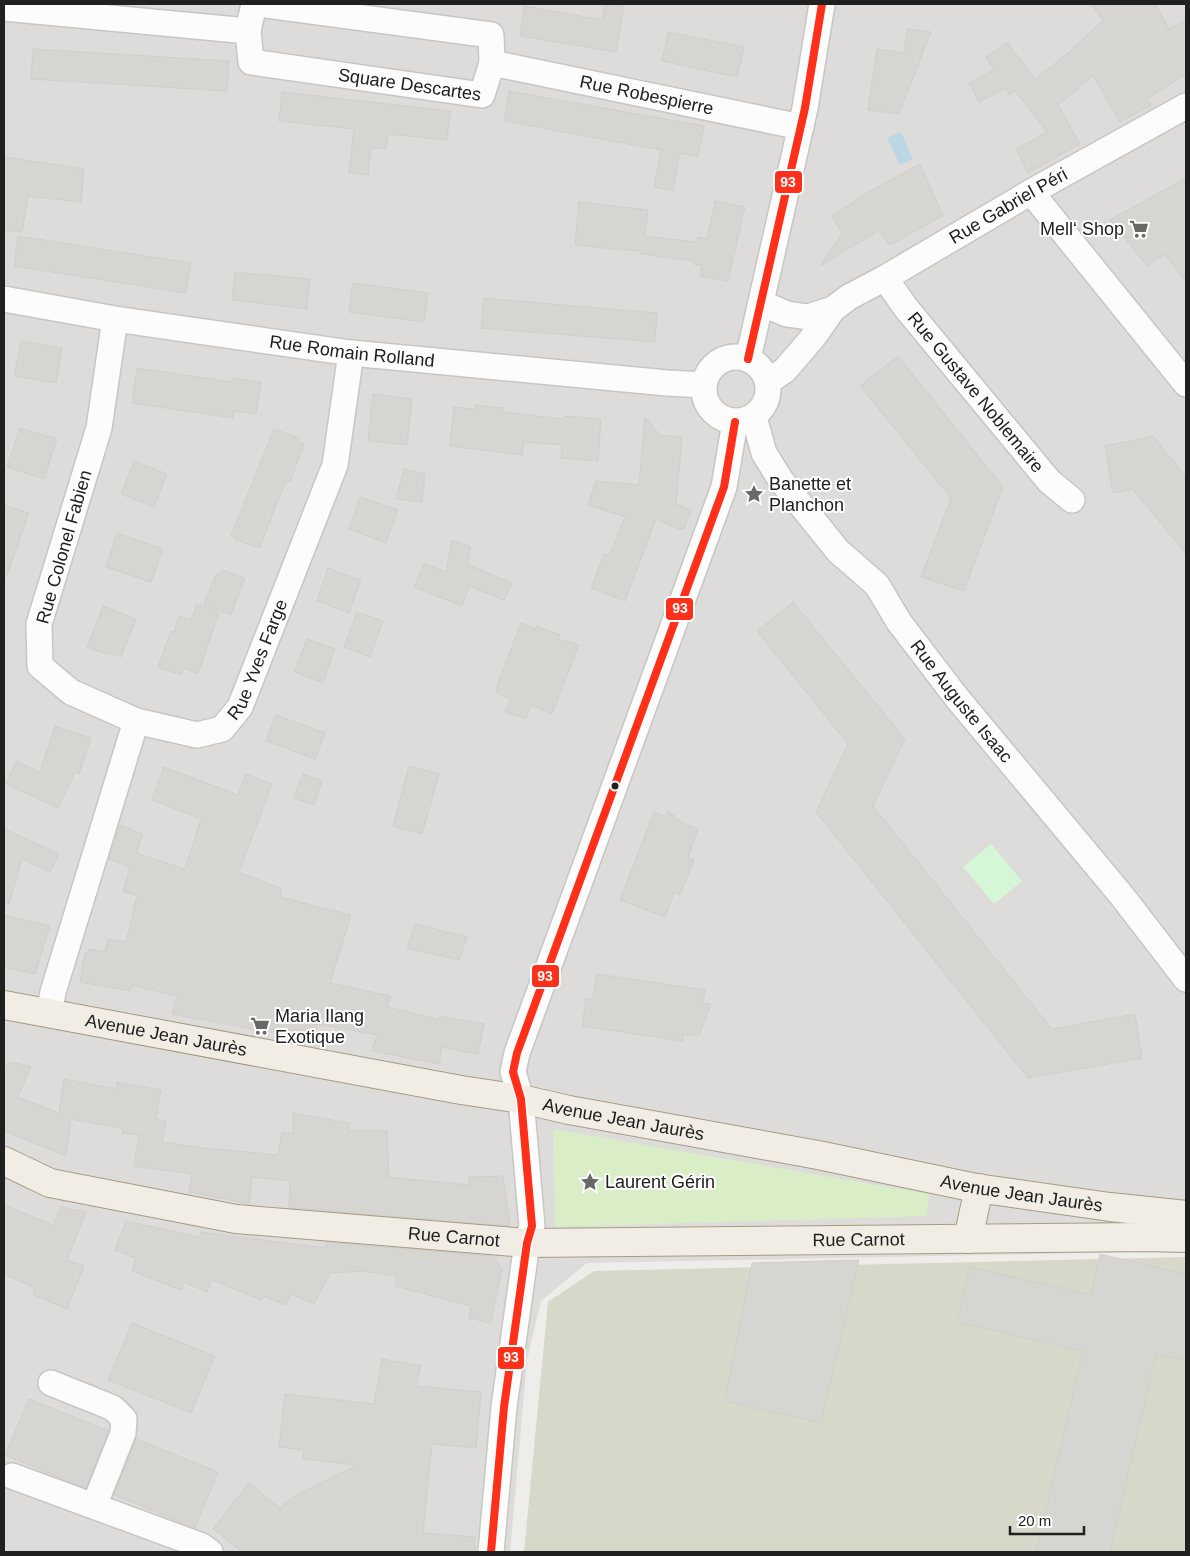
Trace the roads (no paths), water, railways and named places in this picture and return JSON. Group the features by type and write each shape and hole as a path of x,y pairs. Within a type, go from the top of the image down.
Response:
{"main road":[{"name":"Avenue Jean Jaurès","path":"4,1005 521,1099 569,1110 978,1188 1110,1207 1186,1215"},
{"name":"Rue Carnot","path":"4,1161 50,1183 236,1219 527,1243 1186,1238"},
{"path":"968,1239 978,1188"},
{"name":"Rue Carnot","path":"1032,1238 1052,1230 1186,1228"}],"street":[{"name":"Square Descartes","path":"254,4 248,31 251,62 482,95 492,63 491,35 259,4"},
{"path":"748,359 801,127 822,4"},
{"path":"4,8 248,31"},
{"name":"Rue Robespierre","path":"492,63 801,127"},
{"name":"Rue Gabriel Péri","path":"768,382 785,370 815,335 833,309 849,297 885,278 1031,192 1186,106"},
{"path":"1031,192 1186,384"},
{"name":"Rue Gustave Noblemaire","path":"885,278 906,308 1049,481 1072,500"},
{"name":"Rue Romain Rolland","path":"4,299 115,319 351,353 648,382 704,385"},
{"name":"Rue Gabriel Péri","path":"761,303 787,314 808,317 833,309"},
{"name":"Rue Colonel Fabien","path":"115,319 99,428 39,624 40,666 72,692 136,721"},
{"name":"Rue Yves Farge","path":"136,721 197,735 222,729 240,707 335,465 351,353"},
{"path":"491,1552 504,1407 527,1243 532,1226 521,1099 513,1072 517,1053 720,496 745,420 767,399 768,382 759,366 748,359 730,358 713,368 704,385 707,403 719,417 745,420"},
{"name":"Rue Auguste Isaac","path":"745,420 774,469 838,551 877,585 899,622 957,698 1122,896 1186,979"},
{"path":"726,477 738,465 757,465 774,469"},
{"path":"49,1013 53,992 136,721"},
{"path":"51,1383 113,1408 124,1419 123,1433 94,1506"},
{"path":"12,1476 202,1546 210,1552"}],"water":[{"path":"901,132 913,159 900,165 887,138"}],"place":[{"name":"Mell‘ Shop","path":"1139,229"},
{"name":"Banette et Planchon","path":"754,494"},
{"name":"Maria Ilang Exotique","path":"260,1026"},
{"name":"Laurent Gérin","path":"590,1182"}]}
